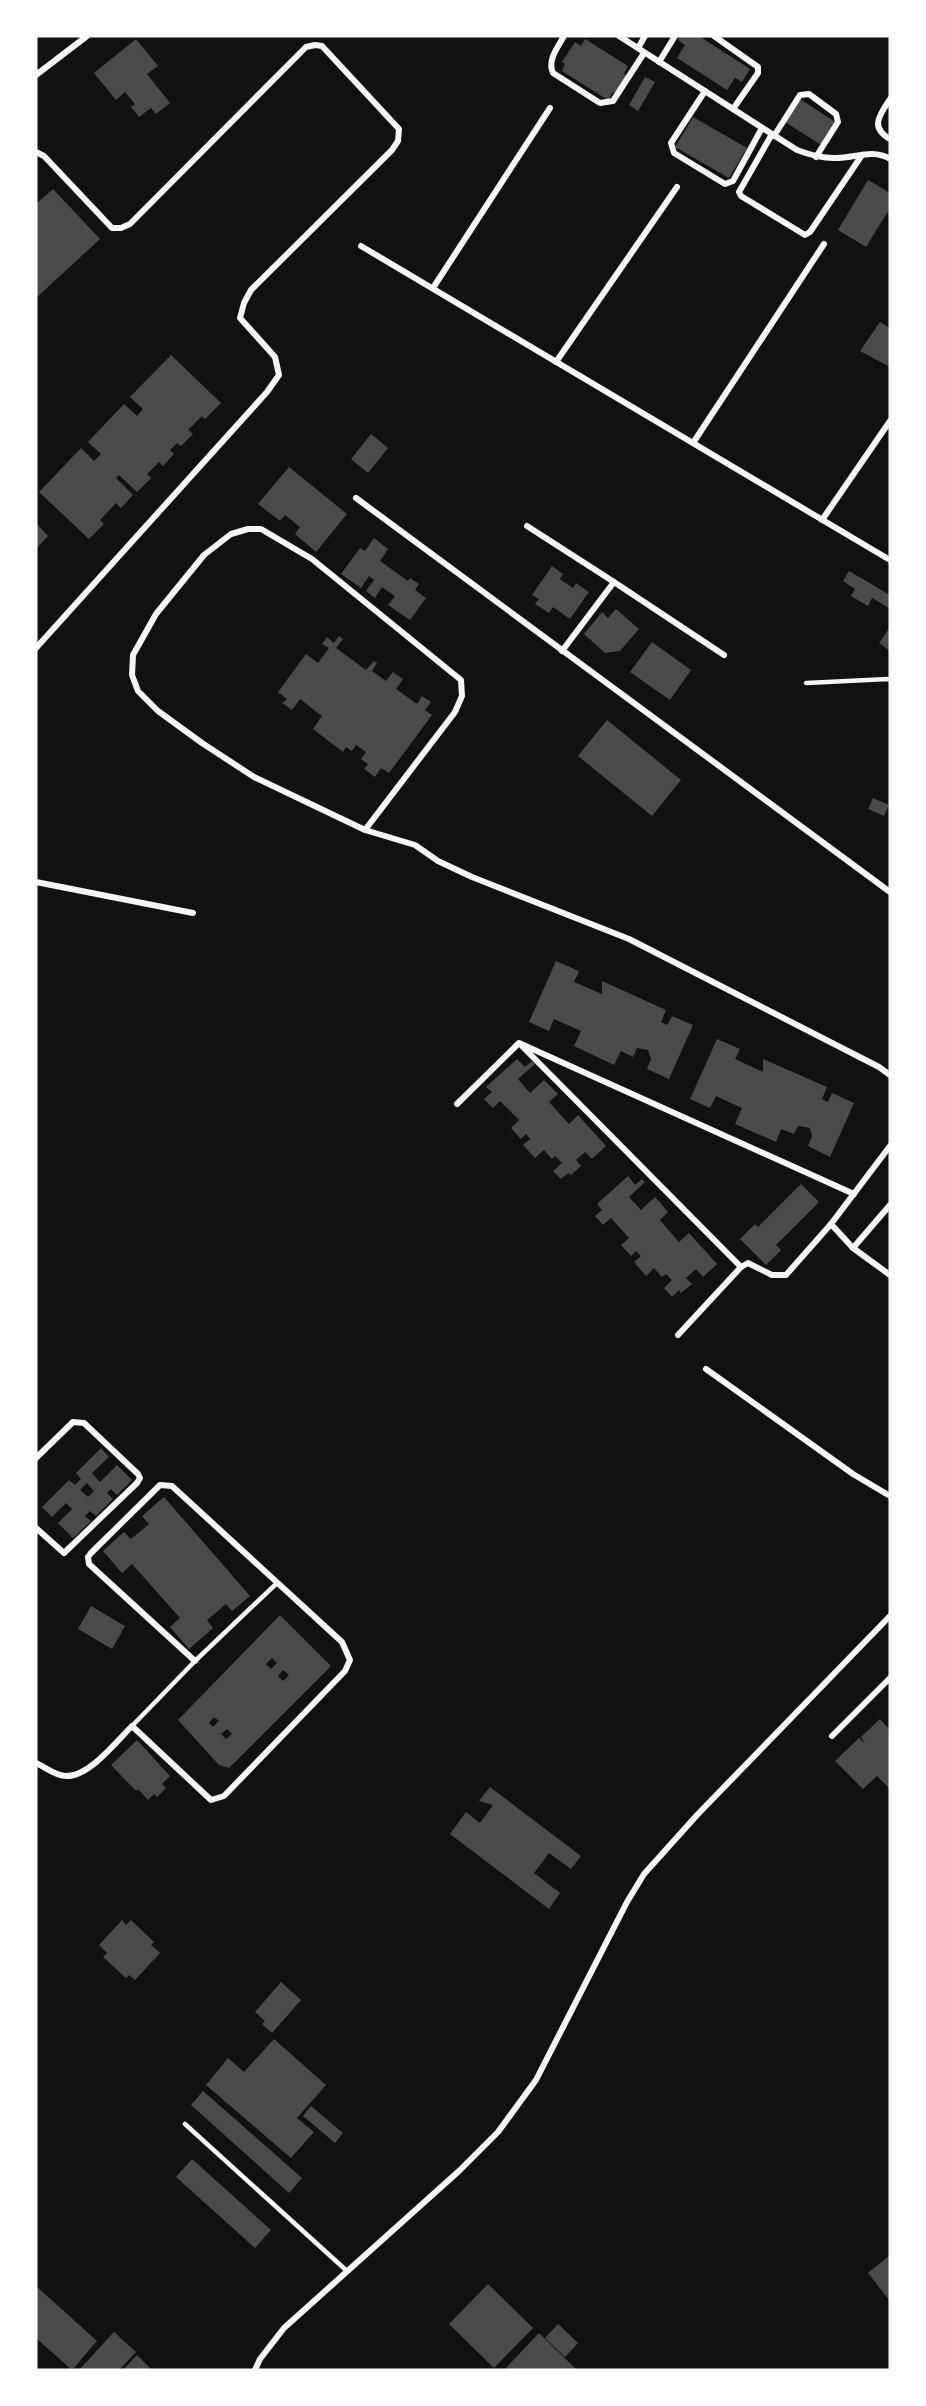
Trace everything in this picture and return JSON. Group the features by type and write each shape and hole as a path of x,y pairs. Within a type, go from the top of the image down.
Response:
{"street":[{"path":"36,75 87,36"},
{"path":"564,36 551,60 550,67 553,73 600,103 613,101 641,50 645,36"},
{"path":"619,36 797,150 816,157 836,159 873,153 890,159"},
{"path":"659,62 675,36"},
{"path":"714,36 758,67 758,73 733,109"},
{"path":"36,152 44,156 112,228 121,228 130,224 306,47 315,45 322,46 399,129 398,141 392,150 251,290 244,303 240,318 275,357 279,375 36,648"},
{"path":"705,91 671,143 674,153 725,184 729,184 733,181 762,128"},
{"path":"816,157 839,118 809,94 800,95 739,192 741,196 805,235 810,232 862,155"},
{"path":"890,99 878,118 878,127 882,135 890,139"},
{"path":"433,288 550,108"},
{"path":"556,362 677,187"},
{"path":"693,443 824,244"},
{"path":"361,246 890,560"},
{"path":"822,520 890,421"},
{"path":"356,498 890,892"},
{"path":"527,526 724,655"},
{"path":"365,830 455,712 462,696 461,680 312,559 261,530 248,529 231,534 204,555 148,627 133,655 132,675 138,691 158,711 202,744 254,777 365,830 416,845 438,861 471,877 629,939 879,1067 890,1075"},
{"path":"562,651 614,582"},
{"path":"36,882 193,912"},
{"path":"457,1104 519,1043"},
{"path":"519,1043 854,1194"},
{"path":"519,1043 741,1267"},
{"path":"678,1335 741,1267 748,1263 772,1275 786,1275 831,1224 890,1146"},
{"path":"853,1248 890,1204"},
{"path":"831,1224 853,1248 890,1275"},
{"path":"706,1369 853,1474 890,1496"},
{"path":"36,1458 73,1422 79,1421 84,1423 140,1478 64,1553 36,1528"},
{"path":"36,1763 64,1777 79,1775 97,1761 132,1725 211,1800 224,1797 335,1683 345,1671 350,1660 342,1642 172,1486 160,1485 91,1553 88,1557 89,1564 195,1661"},
{"path":"255,2370 260,2359 284,2328 459,2171 498,2132 536,2080 627,1902 644,1874 698,1814 890,1616"},
{"path":"832,1736 890,1678"}],"lane":[{"path":"806,683 890,680"},
{"path":"132,1725 277,1583"},
{"path":"185,2124 347,2271"}],"building":[{"path":"680,36 699,36 750,69 742,82 735,78 727,90 677,58 685,45 678,40"},
{"path":"136,39 158,66 147,74 170,103 156,114 151,108 139,117 131,107 135,104 125,92 116,100 94,73"},
{"path":"585,39 628,66 624,74 627,76 616,94 613,92 608,100 562,71 565,64 562,62 575,42 581,46"},
{"path":"645,77 655,82 638,111 629,105"},
{"path":"800,99 835,122 821,145 785,122"},
{"path":"693,117 747,148 729,178 675,147"},
{"path":"868,180 890,193 890,208 866,247 838,230"},
{"path":"53,189 100,239 36,298 36,204"},
{"path":"880,322 890,328 890,367 860,351"},
{"path":"171,355 221,403 205,419 202,416 188,430 193,434 181,446 177,443 170,450 174,454 163,466 159,462 147,474 151,478 137,492 119,475 116,478 133,495 121,508 116,503 100,520 104,524 89,539 39,492 81,448 94,461 101,454 88,442 124,404 137,416 143,409 130,397"},
{"path":"371,434 388,448 368,473 351,459"},
{"path":"289,467 347,514 316,552 295,534 300,527 285,515 280,521 258,504"},
{"path":"36,523 48,536 36,549"},
{"path":"374,538 388,549 380,561 408,581 410,578 419,584 415,590 426,598 410,620 388,605 395,596 382,587 375,598 366,591 374,580 369,576 361,588 341,574 360,548 365,551"},
{"path":"552,566 563,574 560,579 573,588 576,583 589,592 570,619 553,607 549,613 535,604 539,599 532,595"},
{"path":"849,571 890,595 889,608 872,598 868,606 851,596 855,589 843,581"},
{"path":"616,609 639,629 620,651 605,653 584,634 602,612 608,618"},
{"path":"890,627 890,651 879,643"},
{"path":"339,636 343,639 336,648 366,670 374,661 377,663 372,671 386,681 393,672 403,679 396,689 417,704 422,696 431,702 425,710 432,715 389,773 381,768 375,777 364,769 368,764 361,759 366,752 356,745 352,751 346,747 343,752 313,729 322,716 300,699 292,710 282,703 287,699 278,692 306,654 318,663 329,648 322,644 327,637 334,643"},
{"path":"652,642 691,670 670,700 630,672"},
{"path":"607,720 681,780 652,816 578,756"},
{"path":"873,798 889,805 884,816 868,809"},
{"path":"556,961 579,971 574,982 602,994 602,981 666,1010 661,1022 667,1025 672,1016 693,1025 669,1079 647,1069 651,1059 648,1050 637,1048 633,1057 621,1051 614,1065 574,1046 581,1031 554,1019 549,1031 529,1022"},
{"path":"717,1039 740,1049 735,1059 763,1072 763,1059 827,1087 822,1099 828,1102 832,1093 854,1103 830,1157 808,1146 812,1136 810,1128 798,1126 794,1134 781,1129 776,1142 735,1124 742,1108 716,1096 710,1108 690,1099"},
{"path":"517,1059 525,1067 532,1061 535,1064 518,1079 530,1093 544,1080 558,1094 549,1102 569,1124 578,1115 606,1146 592,1159 585,1152 576,1160 581,1166 571,1175 569,1173 561,1179 553,1171 562,1163 555,1156 552,1159 544,1150 535,1158 523,1145 530,1139 526,1134 521,1139 511,1128 519,1120 500,1101 493,1108 484,1099 492,1092 486,1087"},
{"path":"628,1176 635,1185 642,1179 645,1182 629,1197 641,1210 655,1197 668,1212 660,1220 679,1242 689,1233 717,1264 703,1277 696,1269 686,1278 692,1284 681,1293 679,1290 672,1297 664,1288 672,1280 666,1274 662,1277 654,1268 646,1276 634,1262 641,1256 636,1251 631,1256 621,1245 629,1238 611,1218 603,1225 595,1216 602,1210 597,1204"},
{"path":"801,1184 819,1202 776,1245 781,1250 766,1265 740,1239 755,1224 758,1227"},
{"path":"101,1448 109,1457 92,1473 100,1482 117,1465 132,1480 117,1495 111,1489 107,1493 113,1499 96,1516 90,1511 85,1516 91,1521 73,1538 58,1523 72,1509 66,1503 52,1517 42,1507 69,1480 75,1485 81,1479 76,1473","holes":["87,1483 94,1491 88,1497 80,1490"]},
{"path":"164,1497 250,1596 232,1611 226,1604 207,1620 213,1628 189,1649 170,1627 180,1618 132,1564 122,1573 103,1551 124,1532 131,1539 149,1524 142,1516"},
{"path":"91,1606 125,1626 112,1649 78,1629"},
{"path":"280,1615 331,1666 229,1768 219,1765 178,1720","holes":["272,1658 277,1663 271,1669 266,1664","283,1670 289,1675 283,1681 278,1676","214,1717 219,1721 213,1727 209,1723","227,1729 232,1734 226,1739 221,1734"]},
{"path":"880,1719 890,1730 890,1789 877,1776 863,1789 835,1761 859,1738 865,1744 861,1737"},
{"path":"137,1740 170,1776 162,1784 166,1788 157,1797 154,1794 148,1800 111,1765"},
{"path":"490,1787 581,1856 571,1869 549,1853 534,1873 560,1893 549,1909 450,1834 466,1812 480,1823 493,1805 479,1801"},
{"path":"122,1920 126,1925 131,1920 154,1942 151,1945 160,1953 135,1980 129,1975 126,1978 103,1957 107,1953 99,1945"},
{"path":"281,1982 301,2000 272,2033 262,2024 265,2021 255,2012"},
{"path":"274,2039 326,2085 297,2118 314,2132 291,2158 206,2085 228,2058 244,2072"},
{"path":"203,2091 302,2178 289,2193 191,2105"},
{"path":"311,2106 343,2133 335,2143 303,2116"},
{"path":"192,2159 271,2230 255,2248 176,2177"},
{"path":"890,2255 890,2301 868,2273"},
{"path":"488,2284 533,2328 494,2368 449,2324"},
{"path":"36,2286 97,2341 72,2370 36,2338"},
{"path":"558,2324 578,2343 565,2357 545,2338"},
{"path":"114,2332 136,2352 119,2370 79,2370"},
{"path":"539,2333 576,2369 575,2370 504,2370"},
{"path":"137,2355 152,2370 123,2370"}]}
